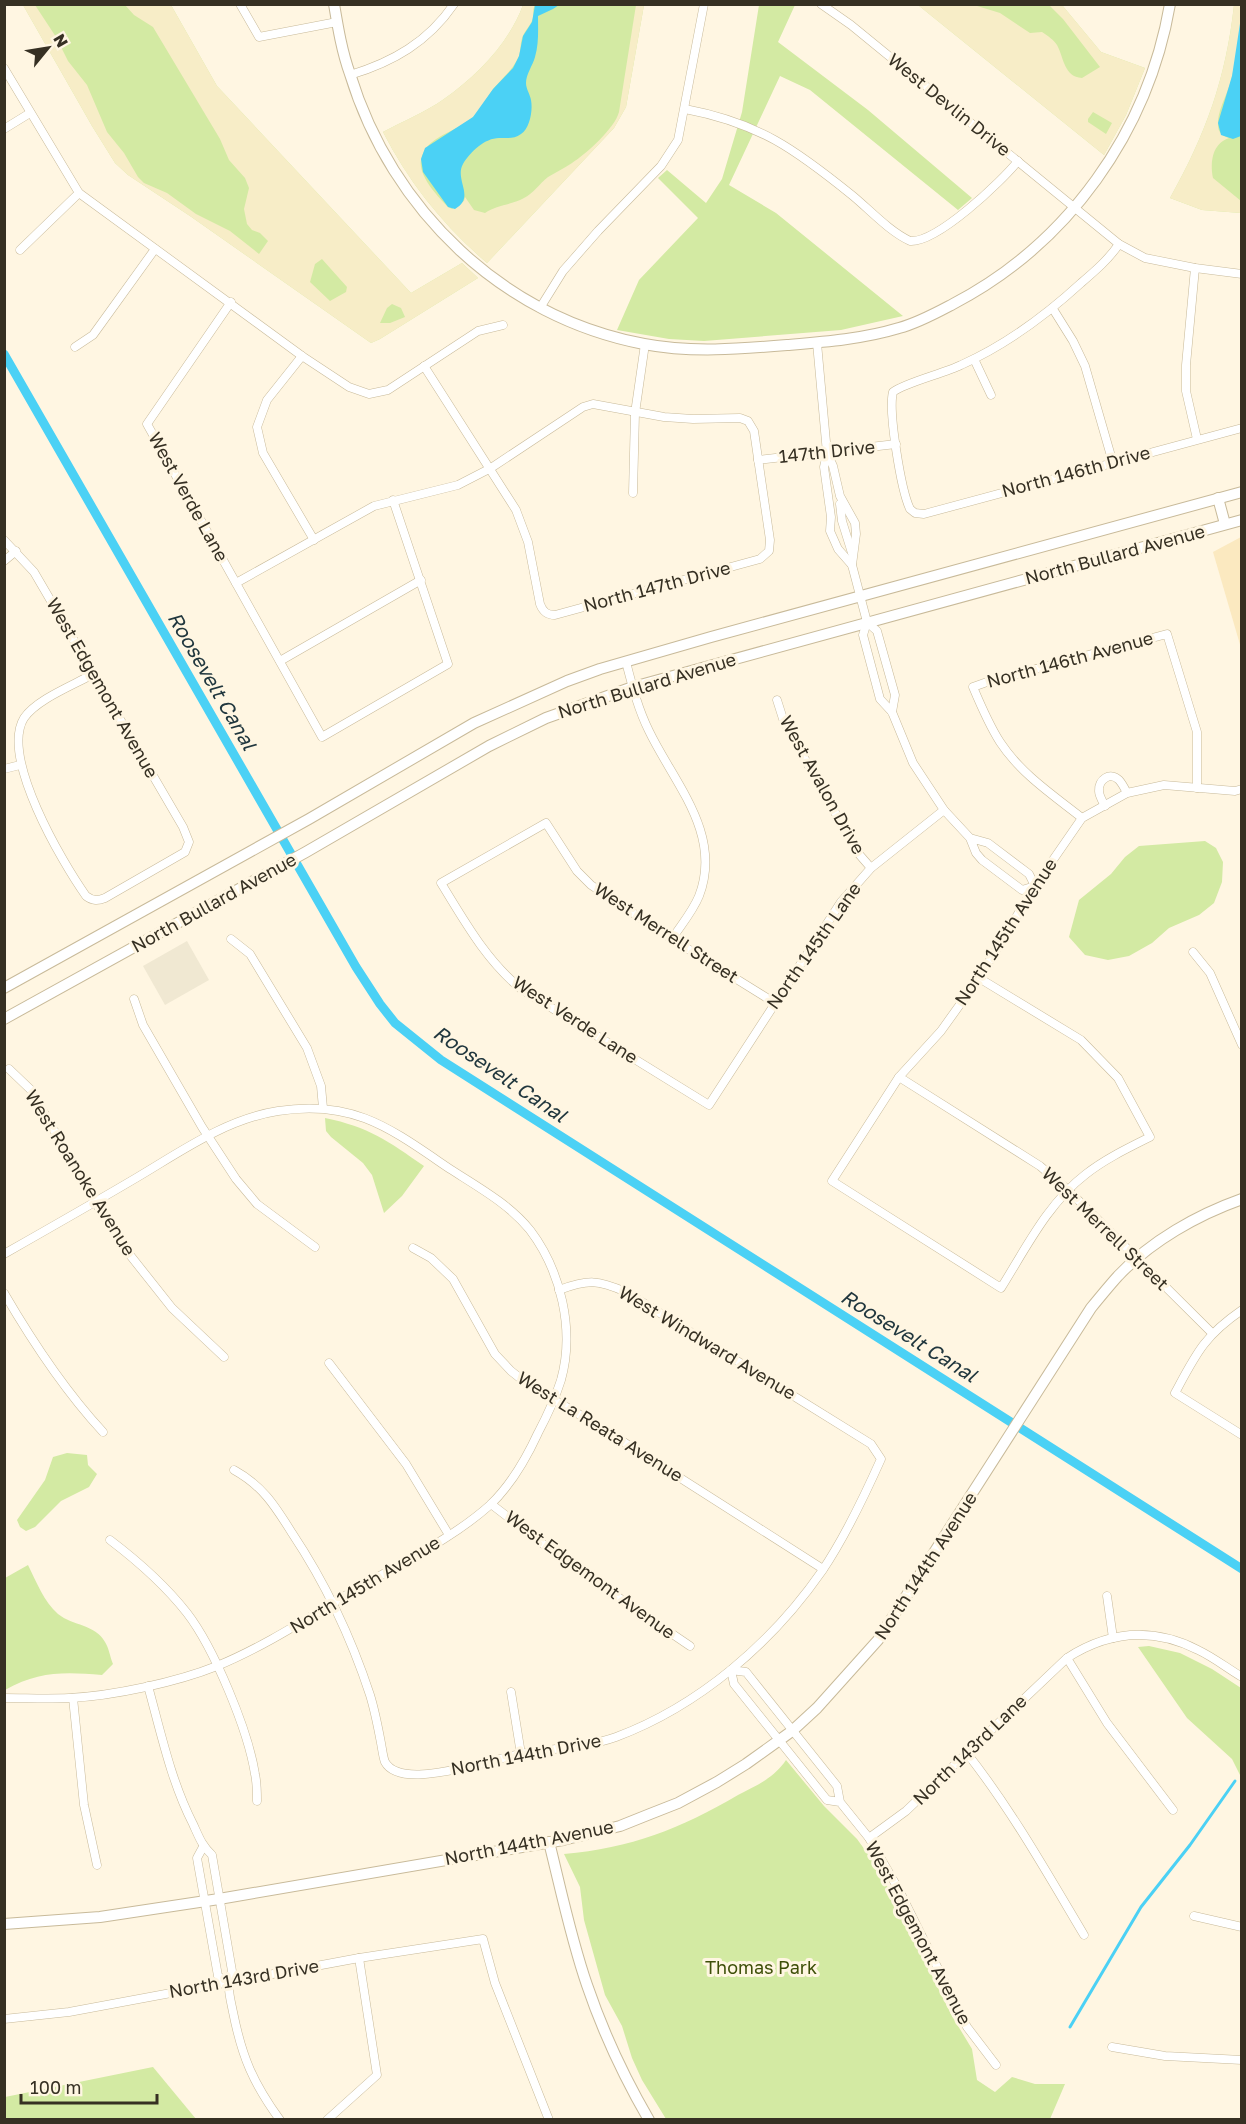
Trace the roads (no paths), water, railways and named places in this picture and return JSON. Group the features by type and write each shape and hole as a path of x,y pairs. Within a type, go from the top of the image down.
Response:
{"main road":[{"path":"334,4 350,75 379,144 404,184 429,217 464,256 498,282 540,308 596,332 645,344 706,350 817,343 898,328 924,319 990,283 1054,230 1075,208 1102,173 1131,124 1155,65 1170,4"},
{"name":"North Bullard Avenue","path":"4,988 493,714 567,681 626,662 861,596 1242,492"},
{"path":"1218,498 1225,524"},
{"name":"North Bullard Avenue","path":"4,1020 520,730 568,709 633,687 1242,520"},
{"name":"North 144th Avenue","path":"4,1924 100,1917 206,1901 590,1834 620,1826 678,1803 746,1764 780,1741 817,1708 878,1640 1091,1308 1119,1275 1137,1258 1183,1226 1218,1208 1242,1199"},
{"path":"549,1842 587,1985 620,2064 649,2120"}],"street":[{"path":"240,4 259,37 337,22"},
{"path":"350,75 371,69 407,51 436,27 454,4"},
{"path":"540,308 570,263 661,166 678,140 704,4"},
{"name":"West Devlin Drive","path":"822,4 851,25 1119,244 1145,258 1195,268 1242,273"},
{"path":"4,68 79,193 302,356 349,387 369,394 388,390 478,331 503,325"},
{"path":"685,109 735,120 778,140 814,164 910,241 920,240 935,232 967,210 1018,161"},
{"path":"4,129 30,113"},
{"path":"20,250 79,193"},
{"path":"896,444 893,392 974,359 1017,335 1053,309 1096,270 1119,244"},
{"path":"75,347 93,335 155,249"},
{"path":"1195,268 1186,365 1186,391 1197,439"},
{"name":"West Verde Lane","path":"231,302 147,424 322,737 448,664 421,580"},
{"path":"1053,309 1085,366 1113,462"},
{"path":"817,343 827,453 824,467 831,517 830,531 838,549 852,566"},
{"path":"633,493 635,413 645,344"},
{"path":"302,356 267,400 257,427 263,453 314,540"},
{"path":"974,359 991,395"},
{"path":"424,366 490,468"},
{"path":"236,583 374,506 458,485 490,468 588,405 596,404 635,413 693,419 744,419 750,423 754,431 758,460"},
{"name":"North 146th Drive","path":"896,444 906,498 912,511 924,514 1242,428"},
{"name":"147th Drive","path":"758,460 896,444"},
{"path":"827,453 833,466 840,496 855,523 852,566 867,622 863,635 880,699 892,712 913,763 944,810 970,838 976,853 1022,890 1035,886 1029,874 988,843 970,838"},
{"name":"North 147th Drive","path":"490,468 512,502 523,526 539,601 548,615 555,615 760,559 769,551 770,540 758,460"},
{"path":"280,661 421,580 393,500"},
{"name":"West Edgemont Avenue","path":"4,540 34,572 183,827 189,842 185,852 105,898 92,900 81,888 42,823 29,794 20,765"},
{"path":"4,561 16,551"},
{"path":"867,622 877,631 895,695 892,712"},
{"name":"North 146th Avenue","path":"1082,818 1032,779 1000,742 973,687 1167,634 1197,732 1197,788"},
{"path":"626,662 649,731 695,812 705,847 705,867 699,896 672,939"},
{"path":"4,769 20,765 15,741 23,718 38,704 93,674"},
{"name":"West Avalon Drive","path":"777,700 784,722 858,853 871,868"},
{"path":"1105,806 1099,791 1106,777 1112,776 1118,779 1127,793"},
{"name":"North 145th Avenue","path":"1068,1190 1050,1211 1001,1288 832,1181 899,1077 941,1031 979,978 1035,886 1082,818 1127,793 1164,785 1235,791 1242,789"},
{"name":"North 145th Lane","path":"709,1105 841,902 871,868 944,810"},
{"name":"West Merrell Street","path":"441,883 546,823 577,872 591,885 775,1003"},
{"name":"West Verde Lane","path":"441,883 470,931 503,974 521,989 709,1105"},
{"path":"231,939 250,954 307,1048 321,1086 323,1108"},
{"path":"1193,952 1210,973 1242,1045"},
{"path":"979,978 1081,1040 1118,1078 1150,1137 1107,1160 1068,1190"},
{"path":"134,999 143,1025 207,1136 236,1179 257,1204 315,1247"},
{"name":"West Roanoke Avenue","path":"9,1069 31,1090 95,1202 126,1250 172,1308 224,1357"},
{"name":"West Merrell Street","path":"899,1077 1040,1166 1068,1190 1212,1333"},
{"path":"4,1254 207,1136 255,1116 276,1111 323,1108 352,1113 382,1125 507,1206 528,1227 548,1256 559,1290"},
{"name":"West La Reata Avenue","path":"413,1248 431,1258 453,1279 495,1353 511,1371 530,1386 594,1423 824,1569"},
{"name":"West Windward Avenue","path":"559,1290 587,1281 604,1282 626,1292 870,1444 879,1454"},
{"name":"North 145th Avenue","path":"4,1698 73,1698 148,1686 217,1666 286,1631 449,1535 491,1504 516,1473 554,1400 562,1376 566,1335 559,1290"},
{"path":"4,1293 49,1363 103,1432"},
{"path":"1242,1310 1212,1333 1198,1349 1175,1393 1242,1435"},
{"path":"328,1362 406,1464 449,1535"},
{"name":"North 144th Drive","path":"333,1602 359,1661 375,1714 385,1762 396,1772 407,1775 451,1770 521,1754 588,1744 615,1737 674,1708 731,1670 769,1634 824,1569 864,1497 881,1459 879,1454"},
{"path":"234,1470 250,1479 269,1497 310,1560 333,1602"},
{"name":"West Edgemont Avenue","path":"491,1504 564,1561 690,1646"},
{"path":"110,1540 158,1580 188,1615 217,1666 241,1721 255,1774 257,1801"},
{"path":"1107,1596 1113,1638"},
{"name":"North 143rd Lane","path":"869,1838 906,1811 1067,1658 1095,1642 1141,1635 1160,1636 1200,1650 1242,1677"},
{"path":"1067,1658 1107,1723 1173,1810"},
{"name":"West Edgemont Avenue","path":"840,1802 827,1800 734,1684 731,1670 746,1672 837,1786 840,1802 869,1838 899,1890 967,2027 996,2065"},
{"path":"148,1686 172,1776 182,1803 203,1847 213,1855 231,1971 227,1982 239,2044 248,2068 280,2120"},
{"path":"511,1692 521,1754"},
{"path":"73,1698 84,1805 97,1865"},
{"path":"966,1752 996,1791 1084,1935"},
{"path":"203,1847 197,1858 218,1976 227,1982"},
{"path":"1194,1916 1242,1927"},
{"name":"North 143rd Drive","path":"4,2019 69,2012 359,1958 483,1939 495,1983 549,2120"},
{"path":"214,1952 228,1950"},
{"path":"327,2120 377,2075 359,1958"},
{"path":"1112,2047 1165,2056 1242,2060"}],"water":[{"path":"535,5 559,5 538,16 536,52 526,83 532,104 529,123 518,136 488,140 474,150 466,159 461,170 464,199 455,209 448,207 423,172 421,159 425,148 473,117 493,89 513,68 519,56 523,36 532,22"},
{"path":"1241,17 1241,136 1233,139 1221,135 1218,123 1232,76"}],"waterway":[{"name":"Roosevelt Canal","path":"4,354 356,967 395,1023 441,1060 1242,1569"},
{"path":"1070,2027 1141,1907 1190,1845 1235,1781"}],"park label":[{"name":"Thomas Park","path":"761,1968"}]}
